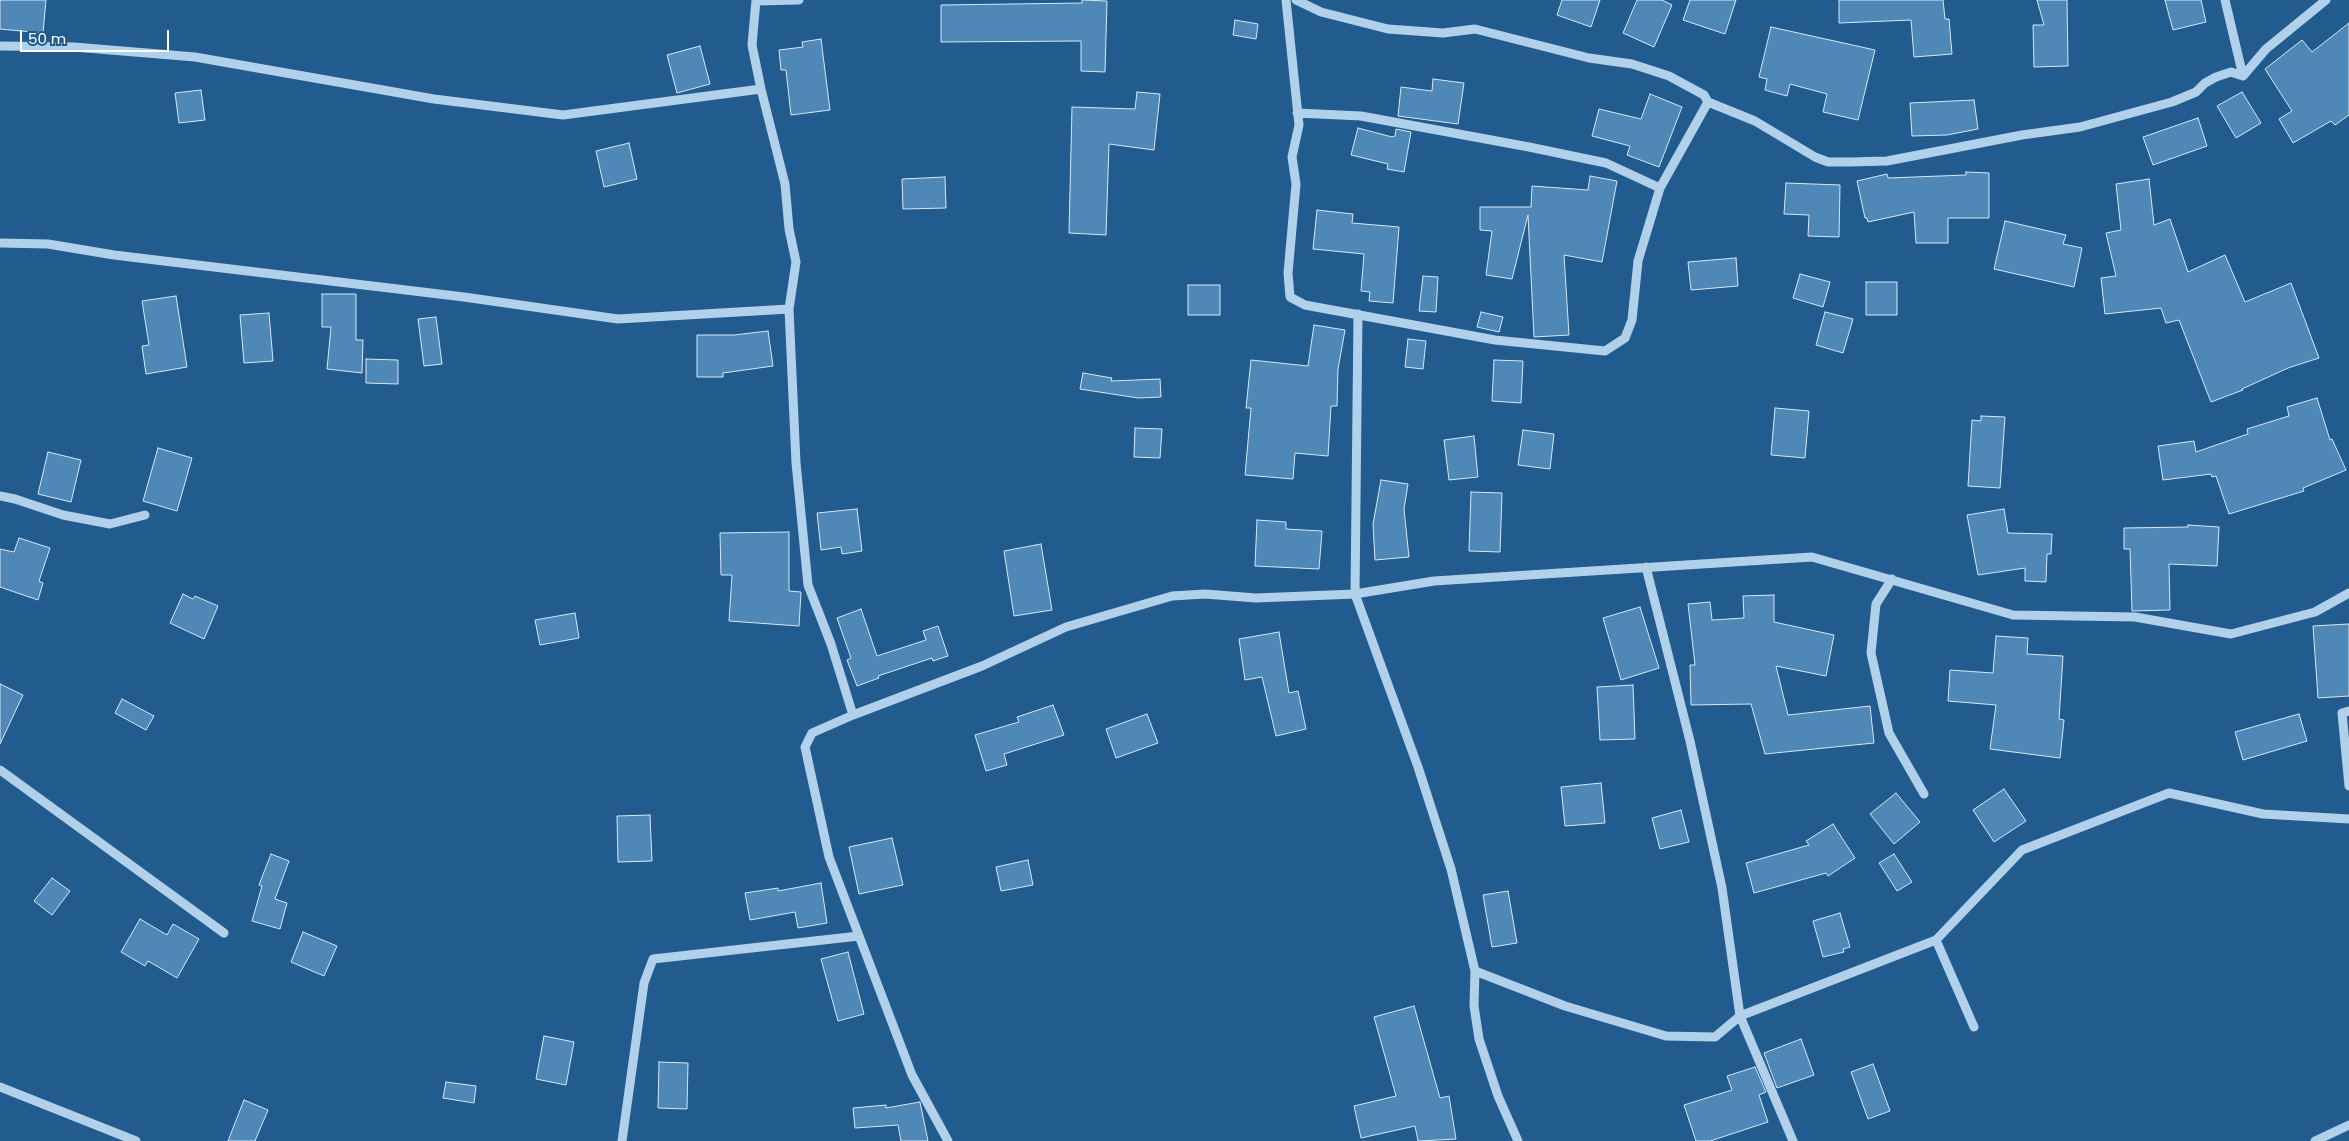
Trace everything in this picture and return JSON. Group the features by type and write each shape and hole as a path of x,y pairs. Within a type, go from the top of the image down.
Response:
{"street":[{"path":"799,0 756,1 752,45 760,89 785,184 789,229 796,262 789,309 796,463 808,585 831,644 853,715"},
{"path":"1286,0 1299,124 1292,157 1296,184 1288,273 1290,297 1305,305 1495,340 1605,351 1625,338 1632,320 1638,261 1660,188 1708,102"},
{"path":"1296,0 1320,12 1388,29 1443,33 1474,29 1589,58 1632,64 1669,76 1704,95 1708,102 1755,121 1815,157 1828,162 1887,161 2022,135 2080,127 2172,102 2196,92 2205,83 2216,77 2231,72 2243,76"},
{"path":"2225,0 2243,76"},
{"path":"2243,76 2266,49 2326,0"},
{"path":"0,46 74,47 195,57 434,99 563,115 760,89"},
{"path":"1298,113 1361,116 1529,147 1606,163 1660,188"},
{"path":"0,244 48,244 114,255 464,297 618,319 789,309"},
{"path":"1358,314 1355,594 1418,767 1450,869 1475,971 1474,1006 1479,1039 1498,1096 1518,1141"},
{"path":"0,496 63,514 110,524 145,515"},
{"path":"948,1141 912,1075 829,857 806,747 812,733 853,715 982,666 1066,627 1172,596 1206,594 1256,598 1355,594 1434,581 1812,556 2013,615 2135,617 2230,634 2315,612 2349,593"},
{"path":"1646,567 1690,742 1722,888 1740,1016 1794,1141"},
{"path":"1892,579 1876,604 1871,653 1889,733 1924,794"},
{"path":"2349,711 2342,713 2349,786"},
{"path":"0,770 224,933"},
{"path":"1475,971 1565,1006 1666,1036 1715,1036 1740,1016 1936,940 2022,850 2169,793 2263,814 2349,819"},
{"path":"622,1141 644,983 653,959 859,936"},
{"path":"1936,940 1974,1027"},
{"path":"0,1087 136,1141"},
{"path":"2315,1141 2349,1124"}],"building":[{"path":"0,0 46,0 43,33 0,29"},
{"path":"1082,0 1107,1 1105,72 1081,71 1081,41 941,42 941,5 1082,3"},
{"path":"1562,0 1600,0 1591,27 1557,15"},
{"path":"1637,0 1662,0 1672,5 1654,47 1623,33"},
{"path":"1690,0 1736,0 1725,34 1683,20"},
{"path":"1839,0 1943,0 1945,19 1949,19 1952,54 1914,57 1911,20 1839,23"},
{"path":"2037,0 2067,0 2068,66 2034,67 2033,25 2044,25"},
{"path":"2165,0 2201,0 2206,22 2173,30"},
{"path":"1235,20 1258,24 1256,39 1233,35"},
{"path":"2349,23 2349,115 2335,125 2331,121 2293,143 2279,119 2292,111 2265,69 2302,40 2312,52"},
{"path":"1771,27 1875,50 1858,120 1823,112 1827,94 1790,84 1787,96 1765,90 1767,79 1759,77"},
{"path":"821,39 830,110 791,115 786,70 781,70 779,50 803,47 802,42"},
{"path":"700,46 710,84 677,93 667,55"},
{"path":"1433,79 1464,83 1458,124 1398,116 1401,87 1432,91"},
{"path":"201,90 205,120 179,123 175,93"},
{"path":"1137,92 1160,94 1154,150 1109,144 1106,235 1069,233 1072,107 1135,109"},
{"path":"2242,92 2261,123 2236,138 2217,106"},
{"path":"1650,94 1682,107 1659,167 1627,155 1630,146 1592,136 1599,109 1641,119"},
{"path":"1974,100 1978,129 1947,135 1912,136 1910,103"},
{"path":"2198,118 2207,146 2153,165 2143,137"},
{"path":"1358,128 1392,137 1395,136 1396,129 1411,132 1404,172 1387,169 1388,164 1351,155"},
{"path":"629,143 637,179 604,187 596,151"},
{"path":"1966,172 1989,173 1989,218 1948,218 1948,243 1916,243 1914,212 1868,222 1867,218 1865,218 1857,181 1887,174 1888,178 1966,175"},
{"path":"1590,176 1617,181 1602,262 1564,255 1569,335 1534,337 1528,215 1512,279 1486,275 1492,231 1480,230 1480,207 1531,207 1532,186 1588,190"},
{"path":"945,177 946,208 903,209 902,179"},
{"path":"2149,179 2154,225 2170,219 2188,272 2225,255 2245,302 2291,283 2319,358 2288,368 2243,390 2211,402 2179,320 2166,323 2161,308 2105,314 2101,278 2116,276 2106,233 2121,230 2116,184"},
{"path":"1786,183 1840,185 1839,237 1808,236 1809,215 1784,214"},
{"path":"1317,210 1353,214 1352,223 1399,227 1393,303 1369,301 1370,292 1361,291 1364,254 1313,249"},
{"path":"2005,221 2066,235 2063,244 2082,248 2074,287 1994,269"},
{"path":"1736,258 1738,286 1691,290 1688,262"},
{"path":"1800,274 1830,282 1823,307 1793,298"},
{"path":"1423,276 1438,277 1436,312 1419,311"},
{"path":"1866,282 1897,282 1897,315 1866,315"},
{"path":"1188,285 1220,285 1220,315 1188,315"},
{"path":"322,294 356,294 356,340 363,340 362,373 327,369 331,327 322,327"},
{"path":"176,296 187,367 146,374 142,346 149,345 142,301"},
{"path":"1481,312 1503,317 1499,332 1477,327"},
{"path":"1825,312 1853,319 1843,353 1816,345"},
{"path":"269,313 273,361 244,363 240,315"},
{"path":"436,317 442,364 424,366 418,319"},
{"path":"1314,325 1345,330 1338,369 1337,406 1331,406 1328,456 1295,453 1293,479 1245,475 1251,408 1246,408 1251,360 1308,366"},
{"path":"768,331 773,366 723,373 723,377 697,377 697,335 734,335"},
{"path":"1408,339 1426,341 1423,369 1405,367"},
{"path":"366,359 398,360 398,384 366,383"},
{"path":"1494,360 1523,361 1521,403 1492,401"},
{"path":"1083,373 1112,378 1111,381 1160,379 1161,397 1138,398 1080,389"},
{"path":"2317,398 2330,440 2332,439 2346,470 2303,488 2304,491 2229,514 2216,476 2212,477 2211,474 2163,480 2158,446 2194,441 2196,452 2248,434 2247,429 2289,416 2287,407"},
{"path":"1775,408 1809,411 1805,458 1771,455"},
{"path":"1981,416 2005,417 2000,488 1968,486 1972,420 1981,421"},
{"path":"1135,428 1162,429 1160,458 1134,457"},
{"path":"1523,430 1554,434 1550,469 1518,465"},
{"path":"1474,436 1478,477 1449,480 1444,440"},
{"path":"158,448 192,458 177,511 143,501"},
{"path":"48,452 81,460 71,502 38,494"},
{"path":"1381,480 1408,484 1404,509 1409,557 1375,560 1373,524"},
{"path":"1471,492 1502,493 1500,552 1469,551"},
{"path":"857,509 862,551 842,554 841,547 821,550 817,513"},
{"path":"2004,509 2008,533 2052,534 2051,554 2047,554 2046,582 2025,581 2025,568 1978,575 1967,515"},
{"path":"1257,520 1286,522 1286,529 1322,531 1319,569 1255,566"},
{"path":"2188,525 2219,527 2217,566 2169,564 2170,610 2132,611 2130,549 2124,549 2124,528 2188,527"},
{"path":"789,532 789,591 801,592 799,626 729,621 732,575 721,575 720,533"},
{"path":"19,538 50,548 39,581 43,583 38,600 0,587 0,549 14,552"},
{"path":"1041,544 1052,610 1014,616 1004,551"},
{"path":"183,594 193,599 195,596 218,606 204,639 170,623"},
{"path":"1774,595 1774,622 1834,635 1826,676 1776,666 1788,715 1870,706 1874,743 1765,754 1751,704 1691,705 1690,665 1695,665 1688,604 1710,602 1712,620 1744,618 1743,596"},
{"path":"1640,607 1659,668 1621,680 1603,618"},
{"path":"861,609 877,656 926,640 923,631 938,626 948,656 933,661 932,658 878,676 879,678 857,686 847,660 851,658 837,618"},
{"path":"575,613 579,638 540,645 535,620"},
{"path":"2349,624 2349,696 2318,698 2313,626"},
{"path":"1279,632 1289,693 1298,691 1306,729 1276,736 1262,677 1245,680 1239,639"},
{"path":"1996,636 2028,638 2027,654 2063,656 2059,719 2064,720 2060,758 1990,749 1996,705 1948,701 1950,670 1993,673"},
{"path":"0,684 23,695 0,744"},
{"path":"1633,685 1635,739 1600,740 1597,687"},
{"path":"122,699 154,716 146,730 115,713"},
{"path":"1053,705 1064,735 1004,754 1007,765 986,771 975,735 1019,722 1017,717"},
{"path":"1147,714 1158,743 1116,758 1106,729"},
{"path":"2299,714 2307,741 2243,760 2235,732"},
{"path":"1601,783 1605,823 1565,826 1561,787"},
{"path":"2004,789 2026,821 1994,842 1973,810"},
{"path":"1896,793 1920,822 1894,844 1870,814"},
{"path":"1681,810 1689,842 1660,849 1652,818"},
{"path":"650,815 652,861 618,862 617,816"},
{"path":"1833,824 1855,858 1828,876 1826,873 1754,893 1746,863 1809,845 1806,841"},
{"path":"892,838 903,885 859,894 849,847"},
{"path":"271,854 289,861 275,899 287,903 280,929 252,921 262,886 259,885"},
{"path":"1894,854 1912,882 1897,891 1879,863"},
{"path":"1028,860 1033,885 1001,891 996,867"},
{"path":"52,878 70,891 52,915 34,901"},
{"path":"821,883 827,923 798,928 795,912 750,920 745,893 778,888 778,891"},
{"path":"1508,891 1517,943 1492,947 1483,895"},
{"path":"1840,913 1850,947 1843,949 1844,952 1823,957 1813,921"},
{"path":"140,919 167,935 173,924 199,939 177,978 148,961 145,966 121,952"},
{"path":"303,932 337,946 324,976 291,962"},
{"path":"848,952 864,1014 838,1021 821,959"},
{"path":"1414,1006 1440,1098 1449,1096 1456,1139 1418,1141 1415,1126 1361,1138 1354,1106 1396,1096 1374,1017"},
{"path":"544,1036 574,1042 566,1085 536,1079"},
{"path":"1801,1039 1814,1075 1777,1088 1764,1053"},
{"path":"659,1062 688,1063 687,1109 658,1108"},
{"path":"1873,1064 1890,1111 1868,1119 1851,1072"},
{"path":"1755,1067 1766,1092 1759,1095 1768,1122 1710,1141 1696,1141 1684,1105 1732,1090 1727,1076"},
{"path":"446,1082 476,1086 474,1103 443,1098"},
{"path":"244,1100 268,1110 255,1141 228,1141"},
{"path":"920,1102 928,1141 901,1141 898,1125 855,1128 853,1108 886,1105 886,1108"}]}
